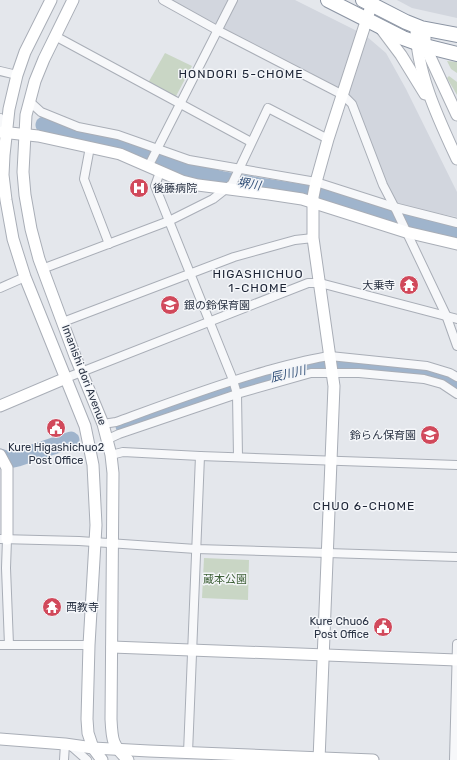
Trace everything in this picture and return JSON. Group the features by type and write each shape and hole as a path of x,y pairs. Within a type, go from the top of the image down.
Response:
{"highway":[{"path":"328,0 380,27 420,44 457,54"},
{"path":"370,2 420,27 457,35"}],"street":[{"name":"Imanishi dori Avenue","path":"51,0 25,52 17,75 4,132 2,175 13,240 25,278 85,426 93,465 96,525 89,646 87,719 88,733 93,748 102,760"},
{"name":"Imanishi dori Avenue","path":"73,0 35,81 29,101 26,115 23,172 30,229 42,269 103,424 111,455 113,473 112,738 117,749 128,760"},
{"path":"163,0 217,30 343,94 352,104 382,185 446,315 457,346"},
{"path":"152,157 232,0"},
{"path":"319,759 334,386 313,238 313,201 328,139 367,20 370,2"},
{"path":"380,27 401,55 420,85 457,159"},
{"path":"420,27 420,44 426,83 439,121"},
{"path":"55,36 251,142"},
{"path":"420,44 457,114"},
{"path":"0,71 17,75"},
{"path":"29,101 41,112 78,127 118,135 152,157 160,172 182,181 198,185 229,186 313,201 405,230 457,244"},
{"path":"42,269 169,221 213,199 229,186 238,171 268,108 328,139"},
{"path":"0,118 4,132 25,134 120,154 189,160 238,171 316,184 395,210 457,222"},
{"path":"90,147 84,179 109,244"},
{"path":"160,172 155,186 233,380 237,394 238,457"},
{"path":"63,322 234,257 295,240 313,238"},
{"path":"0,288 25,278"},
{"path":"0,406 66,378 308,282 320,283 457,318"},
{"path":"103,424 116,422 233,380 295,362 330,356 427,366 450,373 457,377"},
{"path":"108,439 237,394 311,373 359,373 424,379 442,384 457,394"},
{"path":"111,455 123,452 457,465"},
{"path":"0,455 7,468 4,539 6,568 4,645 89,646"},
{"path":"188,753 200,456"},
{"path":"4,539 95,542 196,549 457,557"},
{"path":"454,760 457,644"},
{"path":"112,647 457,660"},
{"path":"0,739 67,744 93,748 319,759 373,760"},
{"path":"64,760 67,744"},
{"path":"67,744 87,760"}],"shaded area":[{"path":"161,0 295,0 365,35 386,53 406,89 457,192 457,217 395,205 353,98"},
{"path":"397,0 457,0 457,18 412,8"}],"green space":[{"path":"165,53 192,66 175,98 148,83"},
{"path":"447,61 457,62 457,73 451,69"},
{"path":"449,76 457,82 457,95 447,78"},
{"name":"蔵本公園","path":"204,558 249,560 248,600 202,598"}],"waterway":[{"name":"堺川","path":"44,125 73,133 121,142 161,161 189,171 223,180 322,196 359,209 409,222 457,232"},
{"name":"辰川川","path":"124,426 149,416 246,384 307,369 369,365 445,376 457,381"},
{"name":"辰川川","path":"0,457 9,460 18,458 71,440"}],"place":[{"name":"後藤病院","path":"139,188"},
{"name":"大乗寺","path":"409,285"},
{"name":"銀の鈴保育園","path":"170,305"},
{"name":"Kure Higashichuo2 Post Office","path":"56,428"},
{"name":"鈴らん保育園","path":"430,435"},
{"name":"西教寺","path":"52,607"},
{"name":"Kure Chuo6 Post Office","path":"383,627"}],"district":[{"name":"HONDORI 5-CHOME","path":"241,74"},
{"name":"HIGASHICHUO 1-CHOME","path":"258,281"},
{"name":"CHUO 6-CHOME","path":"364,506"}]}
